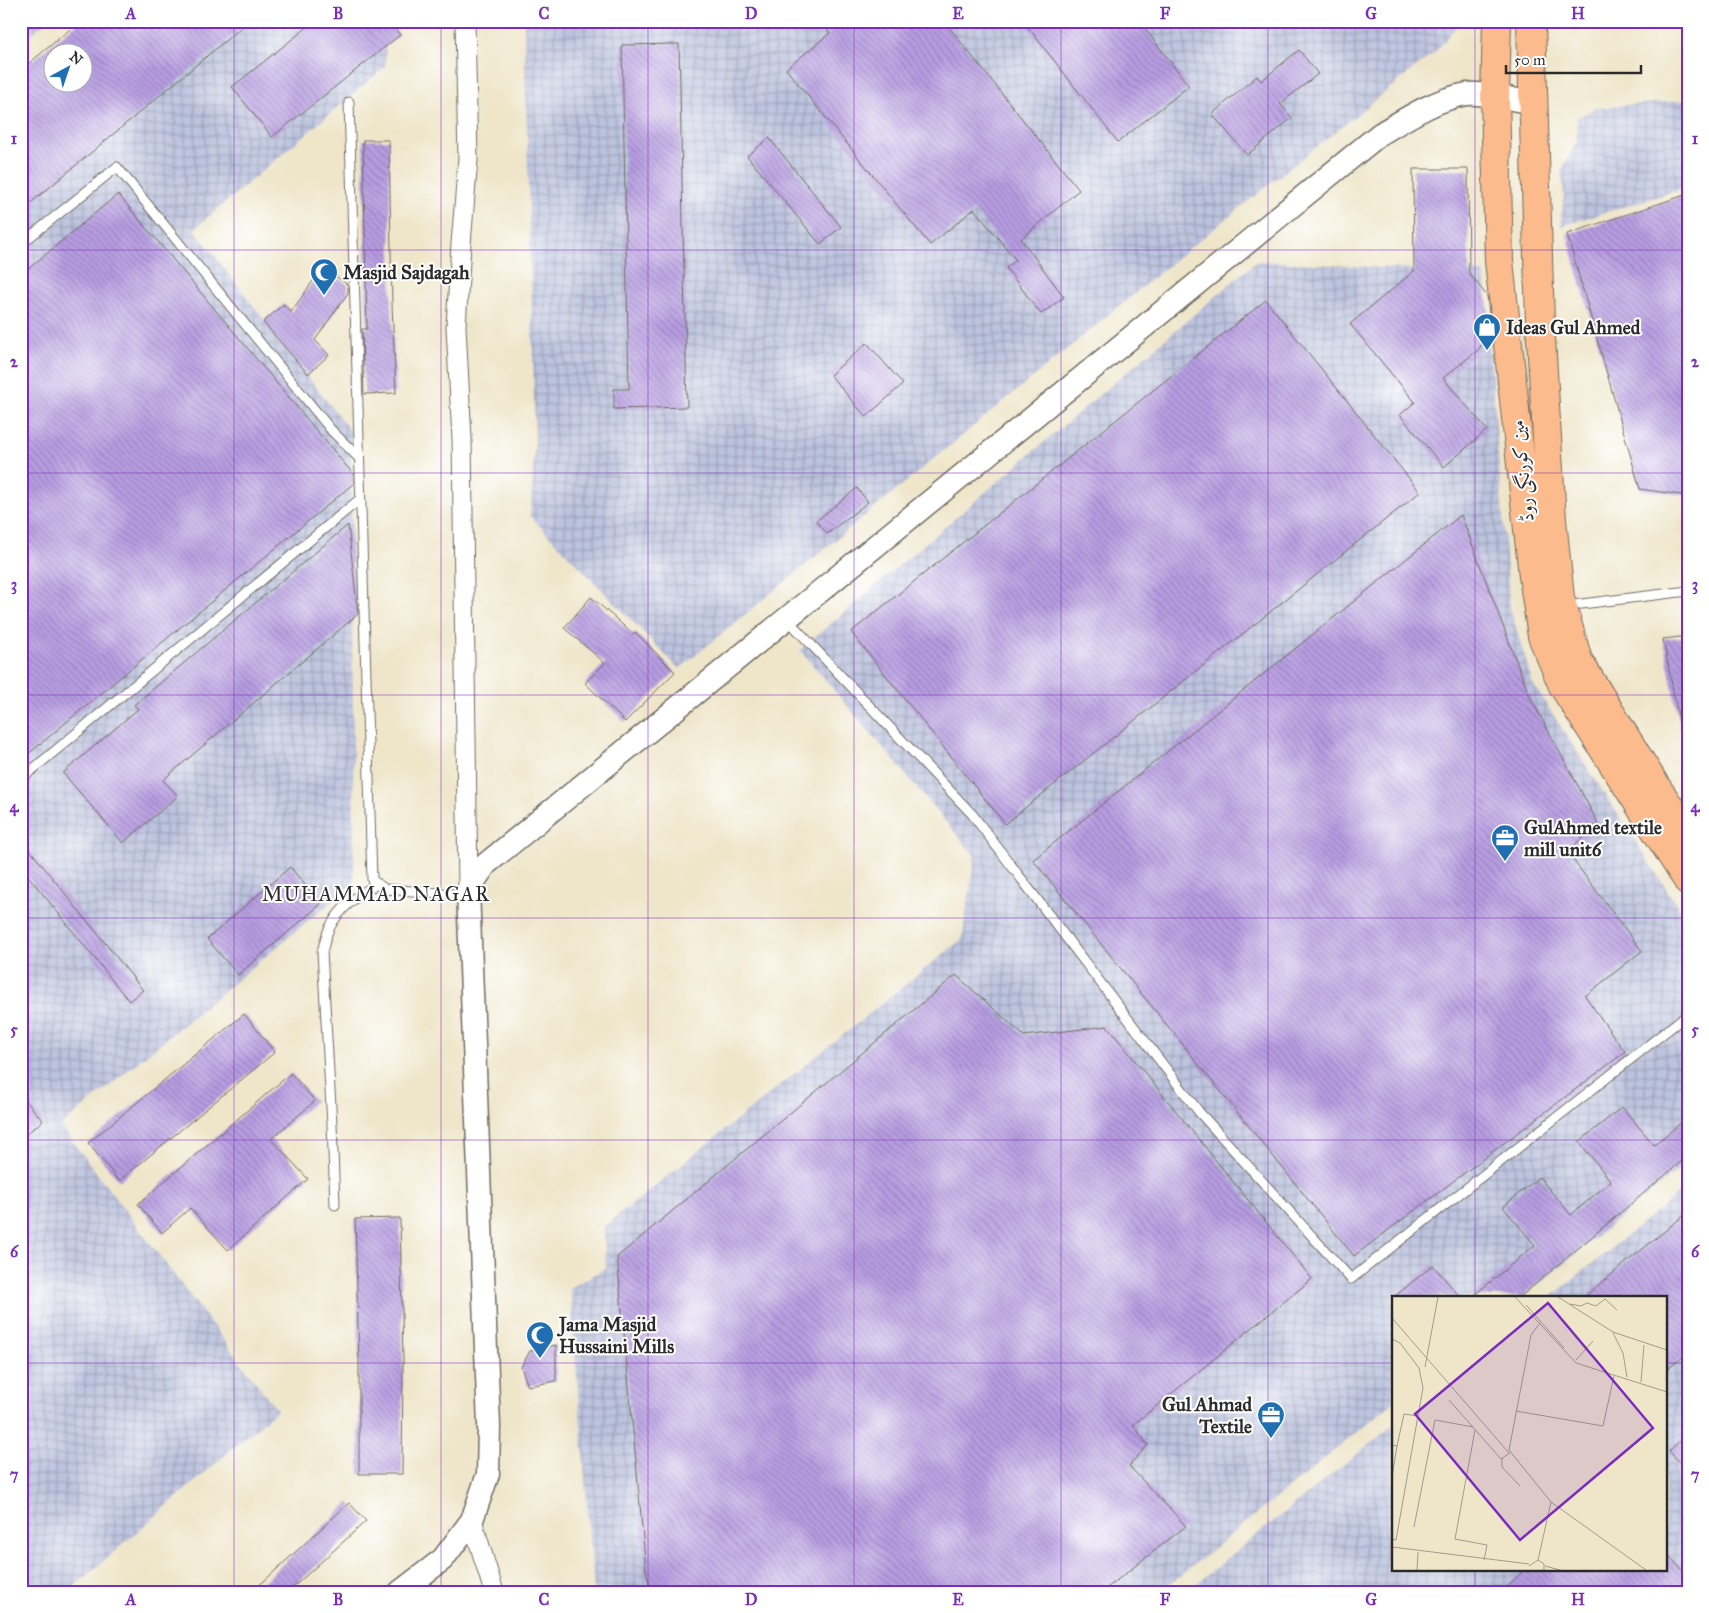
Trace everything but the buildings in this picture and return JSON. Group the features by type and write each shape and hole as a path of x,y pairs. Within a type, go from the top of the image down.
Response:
{"main road":[{"name":"مین کورنگی روڈ","path":"1497,21 1495,96 1499,261 1533,576 1542,636 1563,686 1688,881"},
{"name":"مین کورنگی روڈ","path":"1531,21 1540,323 1552,520 1560,598 1578,660 1688,834"}],"street":[{"path":"400,1592 443,1559 472,1520 488,1474 490,1426 468,892 462,439 456,327 468,159 465,21"},
{"path":"468,892 486,864 1380,134 1426,107 1468,94 1495,96 1532,103"},
{"path":"472,1520 494,1592"}],"lane":[{"path":"21,27 28,21"},
{"path":"349,102 372,880 385,889 468,892"},
{"path":"21,244 117,167 326,423 359,458"},
{"path":"21,780 360,498"},
{"path":"1563,606 1688,591"},
{"path":"787,619 972,814 1199,1112 1351,1278 1688,1014"},
{"path":"335,1205 322,952 329,930 340,912 357,896 377,884"}],"shaded area":[{"path":"21,21 47,21 21,43"},
{"path":"83,21 386,21 385,67 194,229 351,432 354,883 61,1126 277,1410 68,1592 21,1592 21,71 42,54 42,92 92,92 92,42 57,42"},
{"path":"524,21 1461,21 1434,53 1191,247 679,669 530,516 535,440"},
{"path":"1688,100 1688,187 1561,226 1564,196 1561,172 1577,141 1577,118 1595,108"},
{"path":"1257,261 1484,273 1510,608 1533,684 1688,922 1688,1162 1524,1296 1392,1296 1392,1404 1160,1592 594,1592 570,1288 606,1268 604,1227 962,939 975,856 800,650"},
{"path":"1688,1186 1688,1592 1186,1592 1392,1426 1392,1570 1666,1570 1666,1296 1552,1296"}],"place":[{"name":"Masjid Sajdagah","path":"324,296"},
{"name":"Ideas Gul Ahmed","path":"1487,351"},
{"name":"GulAhmed textile mill unit6","path":"1505,862"},
{"name":"Jama Masjid Hussaini Mills","path":"540,1359"},
{"name":"Gul Ahmad Textile","path":"1271,1439"}],"district":[{"name":"MUHAMMAD NAGAR","path":"376,894"}]}
